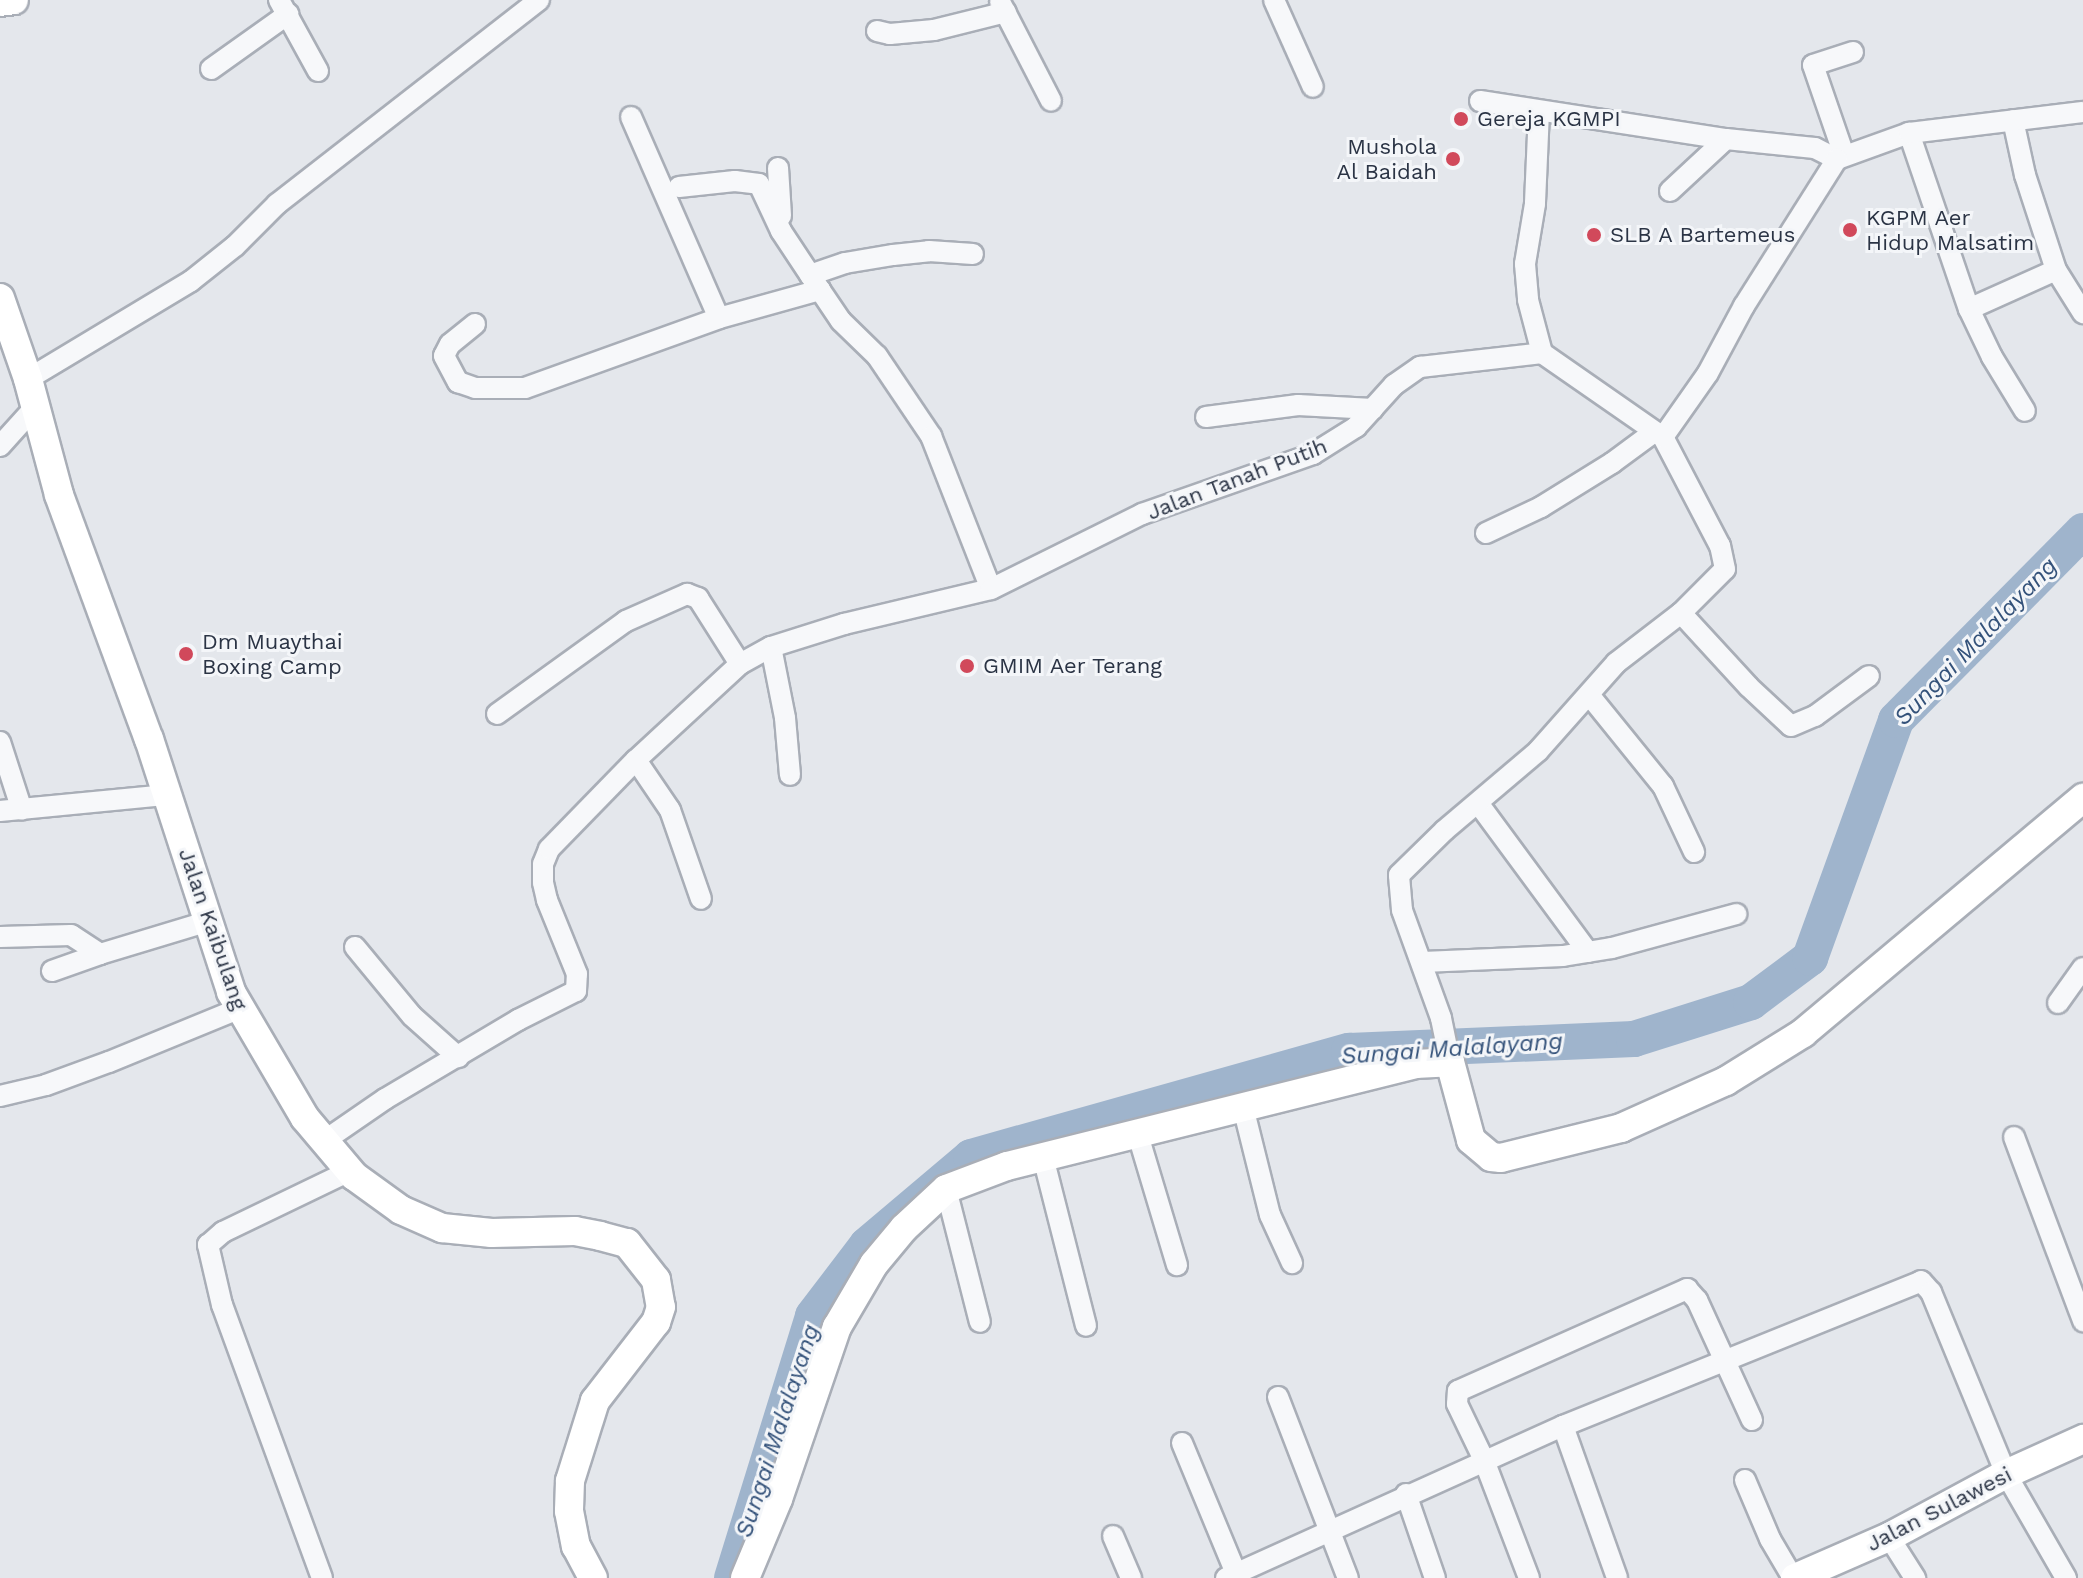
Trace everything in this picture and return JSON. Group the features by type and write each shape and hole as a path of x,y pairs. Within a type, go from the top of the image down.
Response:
{"street":[{"path":"0,2 14,0"},
{"path":"28,379 191,281 235,246 277,204 539,0"},
{"path":"1274,0 1313,87"},
{"path":"877,31 890,34 934,30 1003,6 1051,101"},
{"path":"211,69 283,7 318,71"},
{"path":"1840,157 1813,65 1853,52"},
{"path":"1480,101 1726,139 1815,148 1840,157"},
{"path":"1539,111 1535,204 1525,264 1528,300 1542,353 1659,434 1725,560 1725,569 1681,613 1616,663 1590,696 1538,751 1399,875 1402,910 1441,1018 1471,1140 1481,1152 1496,1158 1621,1128 1726,1081 1803,1033 2083,798"},
{"path":"1486,533 1541,507 1659,434 1708,373 1744,306 1840,157 1909,133 2083,112"},
{"path":"631,117 719,318"},
{"path":"2013,120 2028,187 2056,270 2083,313"},
{"path":"1909,133 1969,309 1992,357 2025,411"},
{"path":"1670,191 1726,139"},
{"path":"778,168 781,231"},
{"path":"679,187 735,181 759,184 781,231 841,321 877,356 931,436 991,589"},
{"path":"475,324 450,344 444,356 458,382 475,388 525,388 815,282 845,263 929,251 973,254"},
{"path":"1969,309 2056,270"},
{"name":"Jalan Kaibulang","path":"0,298 28,379 59,495 167,795 238,1009 305,1118 350,1171 401,1210 442,1228 492,1233 575,1231 627,1243 656,1280 661,1307 656,1322 595,1401 570,1481 569,1511 576,1546 593,1578"},
{"name":"Jalan Tanah Putih","path":"458,1057 518,1020 576,991 577,974 547,900 543,864 549,849 566,828 636,760 740,664 771,647 844,624 991,589 1142,514 1313,454 1341,439 1394,385 1420,367 1542,353"},
{"path":"1206,417 1298,405 1373,409"},
{"path":"0,446 36,406"},
{"path":"497,714 626,621 687,594 698,598 740,664"},
{"path":"1681,613 1749,687 1791,726 1815,716 1869,676"},
{"path":"771,647 785,718 790,775"},
{"path":"1590,696 1663,786 1694,852"},
{"path":"0,742 22,810"},
{"path":"636,760 670,810 701,899"},
{"path":"0,811 167,795"},
{"path":"1478,803 1588,952"},
{"path":"1423,962 1563,956 1708,925 1736,914"},
{"path":"52,971 209,921"},
{"path":"0,937 71,935 100,954"},
{"path":"324,1141 385,1099 458,1057 412,1016 355,947"},
{"path":"2058,1003 2083,968"},
{"path":"0,1096 46,1085 109,1062 238,1009"},
{"path":"745,1578 778,1499 837,1327 848,1304 874,1264 904,1228 946,1189 975,1175 1043,1157 1415,1064 1450,1058"},
{"path":"1243,1107 1273,1223 1292,1263"},
{"path":"1138,1135 1177,1265"},
{"path":"2014,1137 2083,1321"},
{"path":"1043,1157 1086,1326"},
{"path":"322,1578 222,1305 208,1245 223,1232 350,1171"},
{"path":"946,1189 980,1322"},
{"path":"1182,1443 1233,1576 1328,1529 1563,1426 1921,1281 1931,1292 2006,1474 2066,1578"},
{"path":"1529,1578 1484,1460 1457,1404 1458,1391 1679,1291 1692,1291 1752,1420"},
{"path":"1278,1397 1348,1578"},
{"path":"1563,1426 1617,1578"},
{"name":"Jalan Sulawesi","path":"1794,1578 1889,1537 2006,1474 2083,1439"},
{"path":"1745,1480 1770,1539 1794,1578"},
{"path":"1406,1494 1435,1578"},
{"path":"1113,1536 1131,1578"},
{"path":"1889,1537 1915,1578"}],"waterway":[{"name":"Sungai Malalayang","path":"732,1578 813,1316 867,1245 971,1157 1349,1051 1634,1039 1751,1002 1810,958 1896,720 2083,531"}],"place":[{"name":"Gereja KGMPI","path":"1461,119"},
{"name":"Mushola Al Baidah","path":"1453,159"},
{"name":"KGPM Aer Hidup Malsatim","path":"1850,230"},
{"name":"SLB A Bartemeus","path":"1594,235"},
{"name":"Dm Muaythai Boxing Camp","path":"186,654"},
{"name":"GMIM Aer Terang","path":"967,666"}]}
